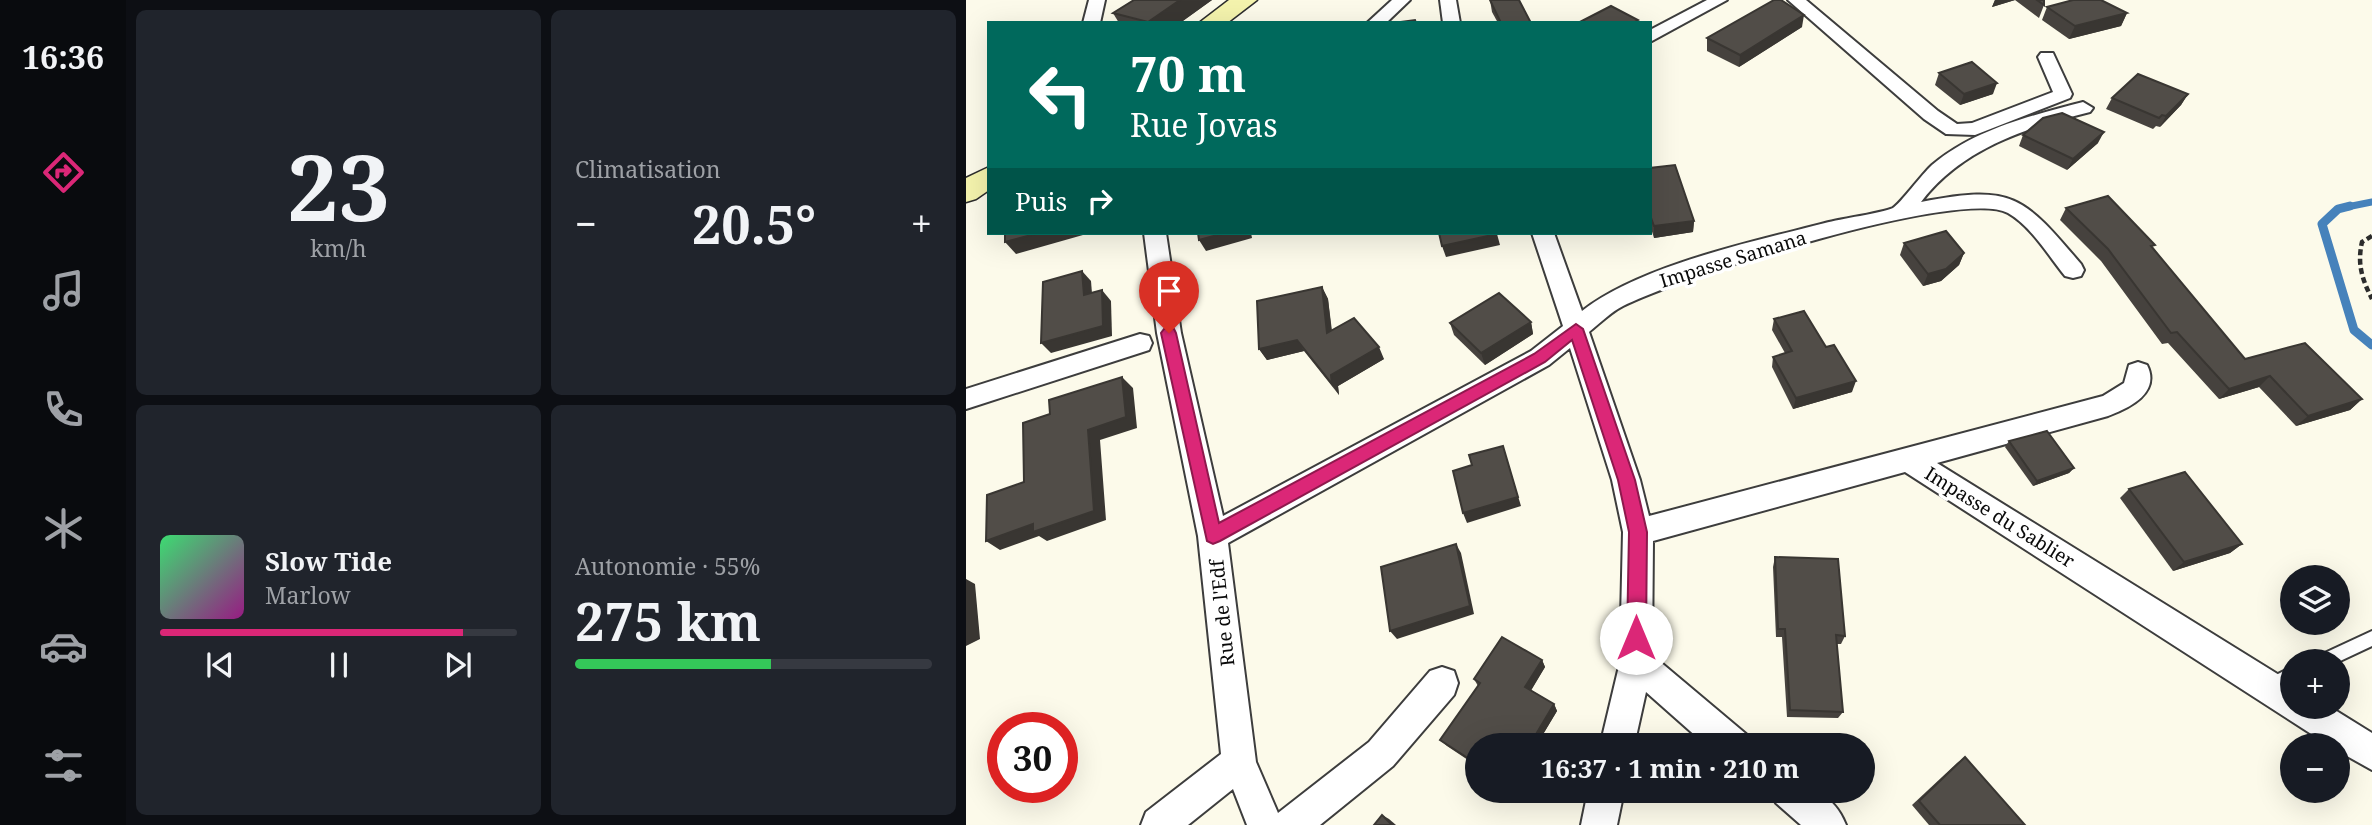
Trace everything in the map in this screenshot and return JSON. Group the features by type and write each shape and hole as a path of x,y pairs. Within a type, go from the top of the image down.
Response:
{"street":[{"path":"1092,21 1097,0"},
{"path":"1214,21 1245,0"},
{"path":"1377,21 1402,0"},
{"path":"1448,0 1452,21"},
{"path":"1652,35 1691,5 1719,0"},
{"path":"1796,0 1931,115 1953,130 1975,128 2063,94 2047,57"},
{"path":"1901,213 1927,179 1951,159 1976,144 2053,115 2083,108"},
{"path":"966,192 987,177"},
{"name":"Impasse Samana","path":"1213,536 1540,358 1611,301 1666,277 1757,248 1962,201 1993,202 2014,207 2033,222 2073,270"},
{"name":"Rue de l'Edf","path":"1155,235 1169,333 1213,536 1239,762 1265,825"},
{"path":"1543,235 1626,480 1638,532 1636,662 1620,733"},
{"path":"966,399 1140,343"},
{"path":"1908,458 2108,405 2131,396 2138,383 2138,372"},
{"name":"Impasse du Sablier","path":"1638,532 1908,458 2280,680"},
{"path":"1636,662 1719,733"},
{"path":"1291,825 1381,754 1442,683"},
{"path":"2319,719 2372,753"},
{"path":"1160,825 1239,762"},
{"path":"1598,825 1603,803"},
{"path":"1802,803 1828,825"}],"lane":[{"path":"2349,649 2372,638"}],"path":[{"path":"2372,236 2362,242 2357,261 2372,299"}],"building":[{"path":"1134,0 1180,0 1149,21 1113,13"},
{"path":"1490,0 1519,0 1530,21 1500,21"},
{"path":"1774,0 1781,0 1804,15 1740,55 1707,38"},
{"path":"2073,0 2101,0 2127,13 2075,26 2047,7"},
{"path":"1611,6 1638,20 1636,21 1582,21"},
{"path":"1972,62 1997,83 1964,94 1939,73"},
{"path":"2138,74 2188,94 2166,116 2159,118 2112,98"},
{"path":"2062,113 2104,132 2073,159 2023,135 2043,118"},
{"path":"1675,165 1694,221 1654,226 1652,168"},
{"path":"2108,196 2155,245 2151,246 2245,359 2305,343 2362,399 2308,416 2270,376 2229,389 2177,332 2171,333 2108,249 2066,208"},
{"path":"1946,231 1964,253 1946,269 1928,274 1904,243"},
{"path":"1005,235 1031,235 1005,242"},
{"path":"1198,235 1218,235 1199,240"},
{"path":"1439,235 1492,235 1442,246"},
{"path":"1082,271 1084,295 1102,290 1103,326 1041,343 1043,282"},
{"path":"1322,287 1327,333 1354,318 1379,347 1331,375 1332,384 1297,340 1259,349 1257,301"},
{"path":"1499,293 1531,322 1481,353 1450,323"},
{"path":"1804,311 1826,347 1834,345 1856,381 1796,398 1773,357 1792,351 1774,319"},
{"path":"1122,377 1126,417 1088,430 1094,511 1033,532 1033,524 986,541 987,495 1024,482 1023,423 1050,414 1049,400"},
{"path":"2047,431 2074,468 2037,481 2009,441"},
{"path":"1503,446 1518,497 1463,513 1453,471 1472,465 1469,455"},
{"path":"2185,472 2242,544 2184,562 2129,489"},
{"path":"1456,544 1470,606 1390,631 1381,567"},
{"path":"1775,557 1838,559 1845,636 1836,635 1843,712 1790,710 1785,629 1778,629"},
{"path":"1502,637 1542,660 1525,687 1554,704 1537,733 1465,733 1465,756 1440,740 1480,683 1474,679"},
{"path":"1965,757 2025,825 1940,825 1919,801"},
{"path":"1382,815 1392,825 1374,825"}],"waterway":[{"path":"2342,208 2372,202"},
{"path":"2342,208 2350,206"},
{"path":"2342,208 2322,224 2354,330 2372,345"}],"route":[{"path":"1169,333 1213,536 1540,358 1576,329 1626,480 1638,532 1636,638"}]}
